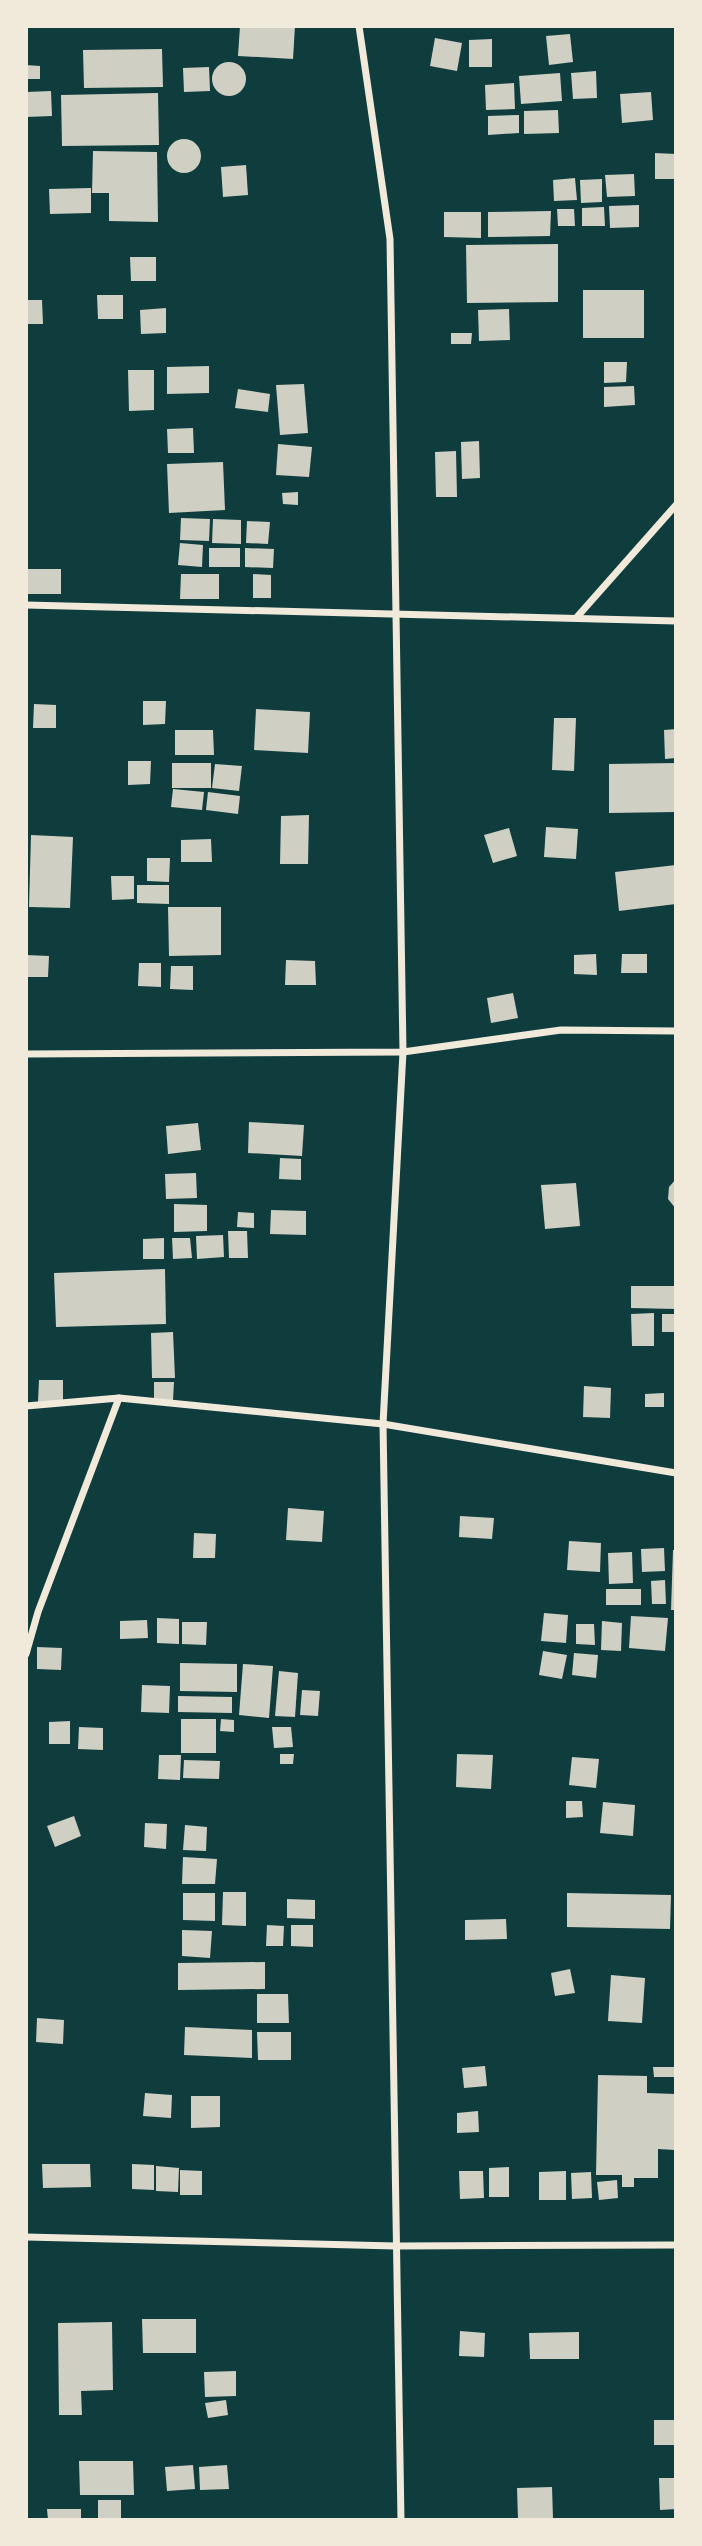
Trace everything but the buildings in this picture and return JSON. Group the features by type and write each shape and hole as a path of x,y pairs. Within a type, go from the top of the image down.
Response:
{"street":[{"path":"359,26 390,239 403,1052 383,1424 401,2520"},
{"path":"577,617 676,505"},
{"path":"26,605 676,621"},
{"path":"26,1054 403,1052 561,1030 676,1031"},
{"path":"26,1654 38,1612 119,1398"},
{"path":"26,1406 119,1398 383,1424 676,1473"},
{"path":"26,2237 395,2246 676,2245"}]}
